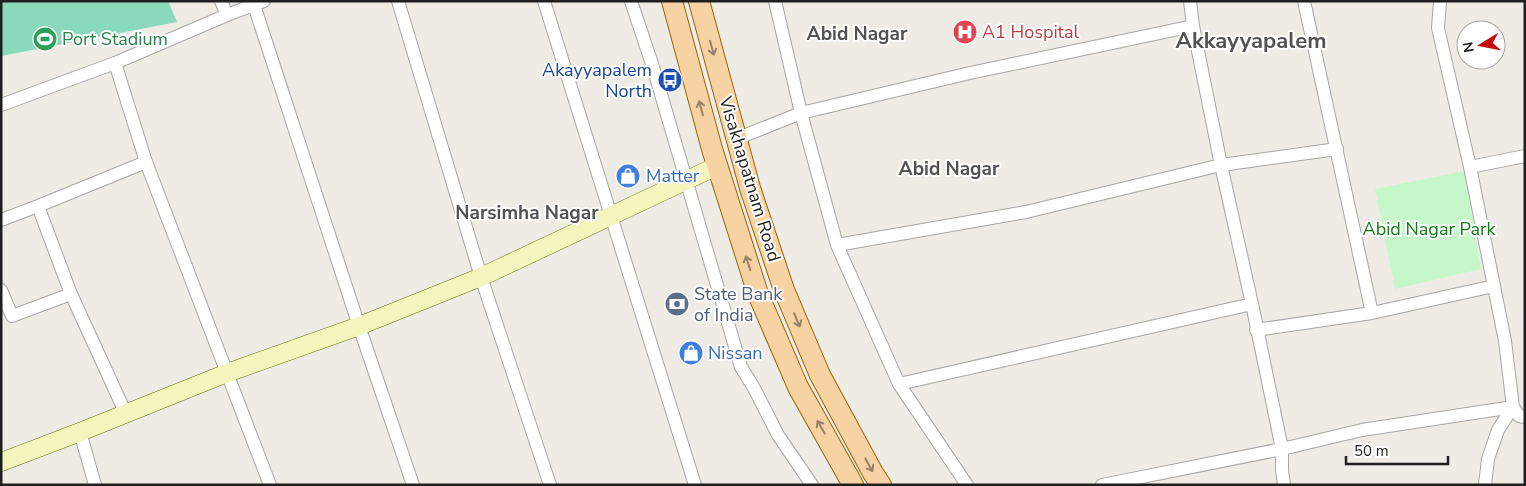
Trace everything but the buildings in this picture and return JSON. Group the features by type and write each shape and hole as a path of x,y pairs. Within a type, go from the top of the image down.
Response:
{"main road":[{"path":"672,1 717,166 758,294 798,387 854,485"},
{"name":"Visakhapatnam Road","path":"699,1 750,188 784,290 816,367 881,485"},
{"path":"1,462 227,374 359,326 481,276 717,166"}],"street":[{"path":"221,1 227,15"},
{"path":"398,1 481,276 550,485"},
{"path":"544,1 695,485"},
{"path":"631,1 653,67 727,313 741,366 778,435 812,485"},
{"path":"776,1 801,113 837,245 899,384 967,485"},
{"path":"1190,1 1193,26 1282,449 1284,485"},
{"path":"1304,1 1372,313"},
{"path":"1440,1 1438,28 1470,167 1505,341 1513,407 1519,416 1525,417"},
{"path":"1,104 114,63 259,3 359,326 413,485"},
{"path":"736,139 801,113 970,73 1193,26"},
{"path":"114,63 146,162 270,485"},
{"path":"837,245 1026,212 1222,165 1336,149"},
{"path":"1470,167 1525,156"},
{"path":"1,220 146,162"},
{"path":"38,206 71,294 126,414"},
{"path":"1256,330 1372,313 1494,286"},
{"path":"1,290 6,318 71,294"},
{"path":"899,384 1252,304"},
{"path":"1102,485 1282,449 1362,430 1513,407"},
{"path":"1485,485 1488,459 1498,430 1513,407"},
{"path":"80,432 95,485"}],"green space":[{"name":"Port Stadium","path":"1,1 168,1 177,22 1,56"},
{"name":"Abid Nagar Park","path":"1464,171 1481,269 1395,289 1375,189"}],"place":[{"name":"A1 Hospital","path":"965,32"},
{"name":"Port Stadium","path":"45,39"},
{"name":"Akayyapalem North","path":"670,80"},
{"name":"Matter","path":"628,176"},
{"name":"State Bank of India","path":"677,304"},
{"name":"Nissan","path":"691,353"}],"district":[{"name":"Abid Nagar","path":"857,34"},
{"name":"Akkayyapalem","path":"1251,41"},
{"name":"Abid Nagar","path":"949,169"},
{"name":"Narsimha Nagar","path":"527,213"}]}
